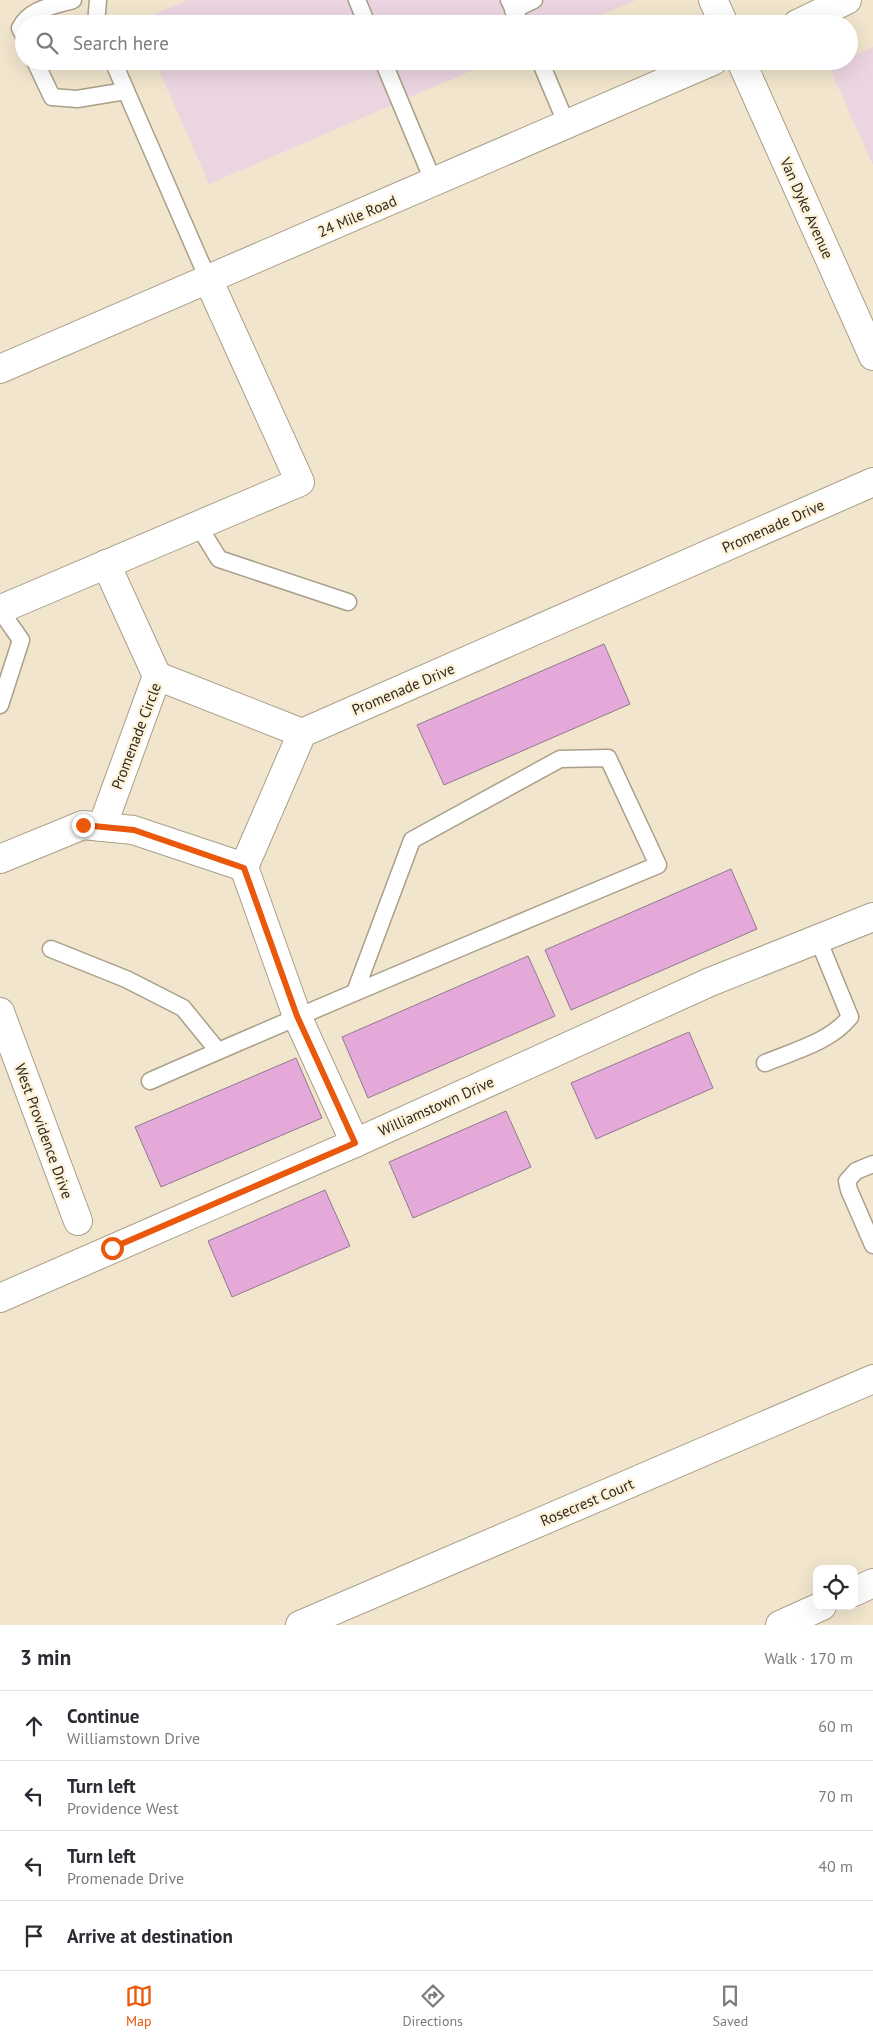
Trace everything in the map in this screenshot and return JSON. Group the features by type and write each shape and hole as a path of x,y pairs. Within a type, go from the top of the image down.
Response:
{"street":[{"path":"713,0 720,15"},
{"path":"816,15 847,0"},
{"name":"24 Mile Road","path":"0,369 692,70"},
{"name":"Van Dyke Avenue","path":"745,70 873,356"},
{"path":"1,610 300,482 208,279"},
{"name":"Promenade Drive","path":"302,733 873,482"},
{"path":"106,564 157,676"},
{"name":"Promenade Circle","path":"102,827 157,676 302,733"},
{"path":"302,733 244,868 297,1016 355,1143"},
{"path":"0,859 83,825 134,830 244,868"},
{"name":"Williamstown Drive","path":"0,1298 355,1143 710,982 873,917"},
{"name":"West Providence Drive","path":"0,1012 78,1221"},
{"name":"Rosecrest Court","path":"300,1625 873,1379"},
{"path":"858,1590 873,1583"},
{"path":"780,1625 813,1610"}],"lane":[{"path":"31,15 36,11 74,0"},
{"path":"97,15 98,0"},
{"path":"358,0 364,15"},
{"path":"515,11 534,0"},
{"path":"39,70 52,97 76,99 126,91"},
{"path":"117,70 208,279"},
{"path":"387,70 434,183"},
{"path":"544,70 567,125"},
{"path":"198,525 219,558 348,602"},
{"path":"0,706 20,640 1,610"},
{"path":"150,1081 297,1016 355,992 658,865 608,758 560,759 412,840 355,992"},
{"path":"765,1063 818,1041 842,1027 850,1017 818,938"},
{"path":"51,949 126,979 183,1008 218,1051"},
{"path":"873,1164 856,1171 847,1181 848,1190 873,1245"}],"shaded area":[{"path":"187,0 636,0 602,15 153,15"},
{"path":"873,47 873,165 830,70 858,70 858,54"},
{"path":"159,70 473,70 209,184"}],"building":[{"path":"604,644 630,704 444,785 417,725"},
{"path":"731,869 757,929 571,1010 545,950"},
{"path":"528,956 555,1016 368,1098 342,1037"},
{"path":"689,1032 713,1088 596,1139 571,1083"},
{"path":"296,1058 322,1118 161,1187 135,1127"},
{"path":"506,1111 531,1167 413,1218 389,1162"},
{"path":"325,1190 350,1246 232,1297 208,1241"}],"route":[{"path":"83,825 134,830 244,868 297,1016 355,1143 112,1248"}]}
